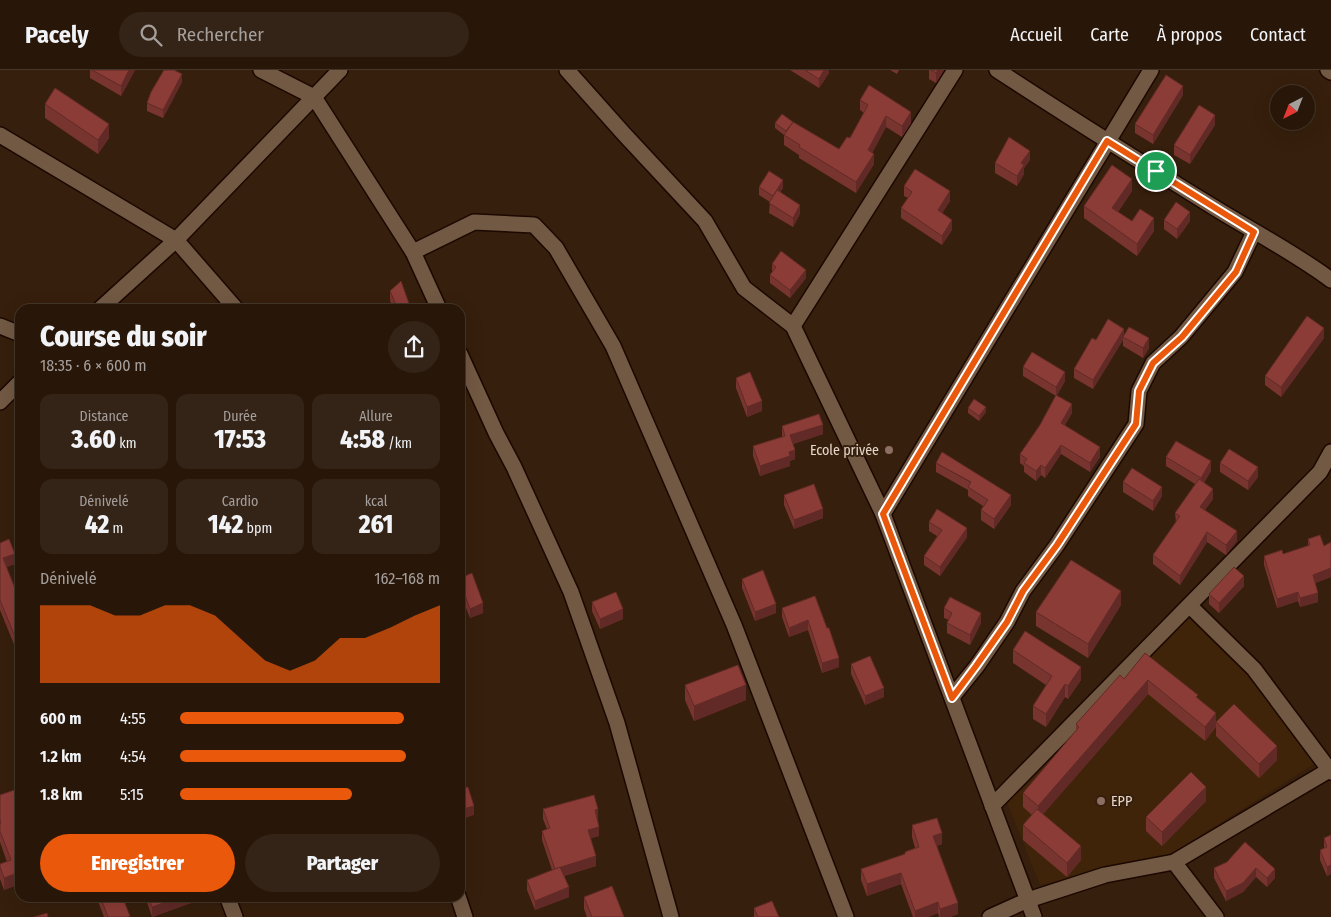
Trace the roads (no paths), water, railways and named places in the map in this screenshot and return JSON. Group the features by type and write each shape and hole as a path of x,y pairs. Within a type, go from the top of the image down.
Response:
{"street":[{"path":"261,70 314,97 413,252 437,304"},
{"path":"106,304 176,240 340,70"},
{"path":"567,70 705,221 744,288 793,326 883,514 1034,917"},
{"path":"793,326 955,70"},
{"path":"997,70 1107,141 1254,232 1308,263 1331,280"},
{"path":"883,514 1151,70"},
{"path":"0,135 176,240 232,304"},
{"path":"413,252 474,222 534,225 556,248 612,346 683,506 734,625 846,917"},
{"path":"952,698 1007,622 1023,591 1057,545 1136,424 1139,391 1153,363 1182,337 1236,272 1254,232"},
{"path":"0,326 15,332"},
{"path":"465,365 571,592 617,722 671,917"},
{"path":"0,402 15,387"},
{"path":"992,806 1190,606 1326,475 1331,452"},
{"path":"990,917 1028,900 1105,875 1174,862 1331,770 1254,668 1190,606"},
{"path":"1174,862 1216,917"},
{"path":"229,902 235,917"},
{"path":"460,902 465,917"}],"place":[{"name":"Ecole privée","path":"889,450"},
{"name":"EPP","path":"1101,801"}]}
